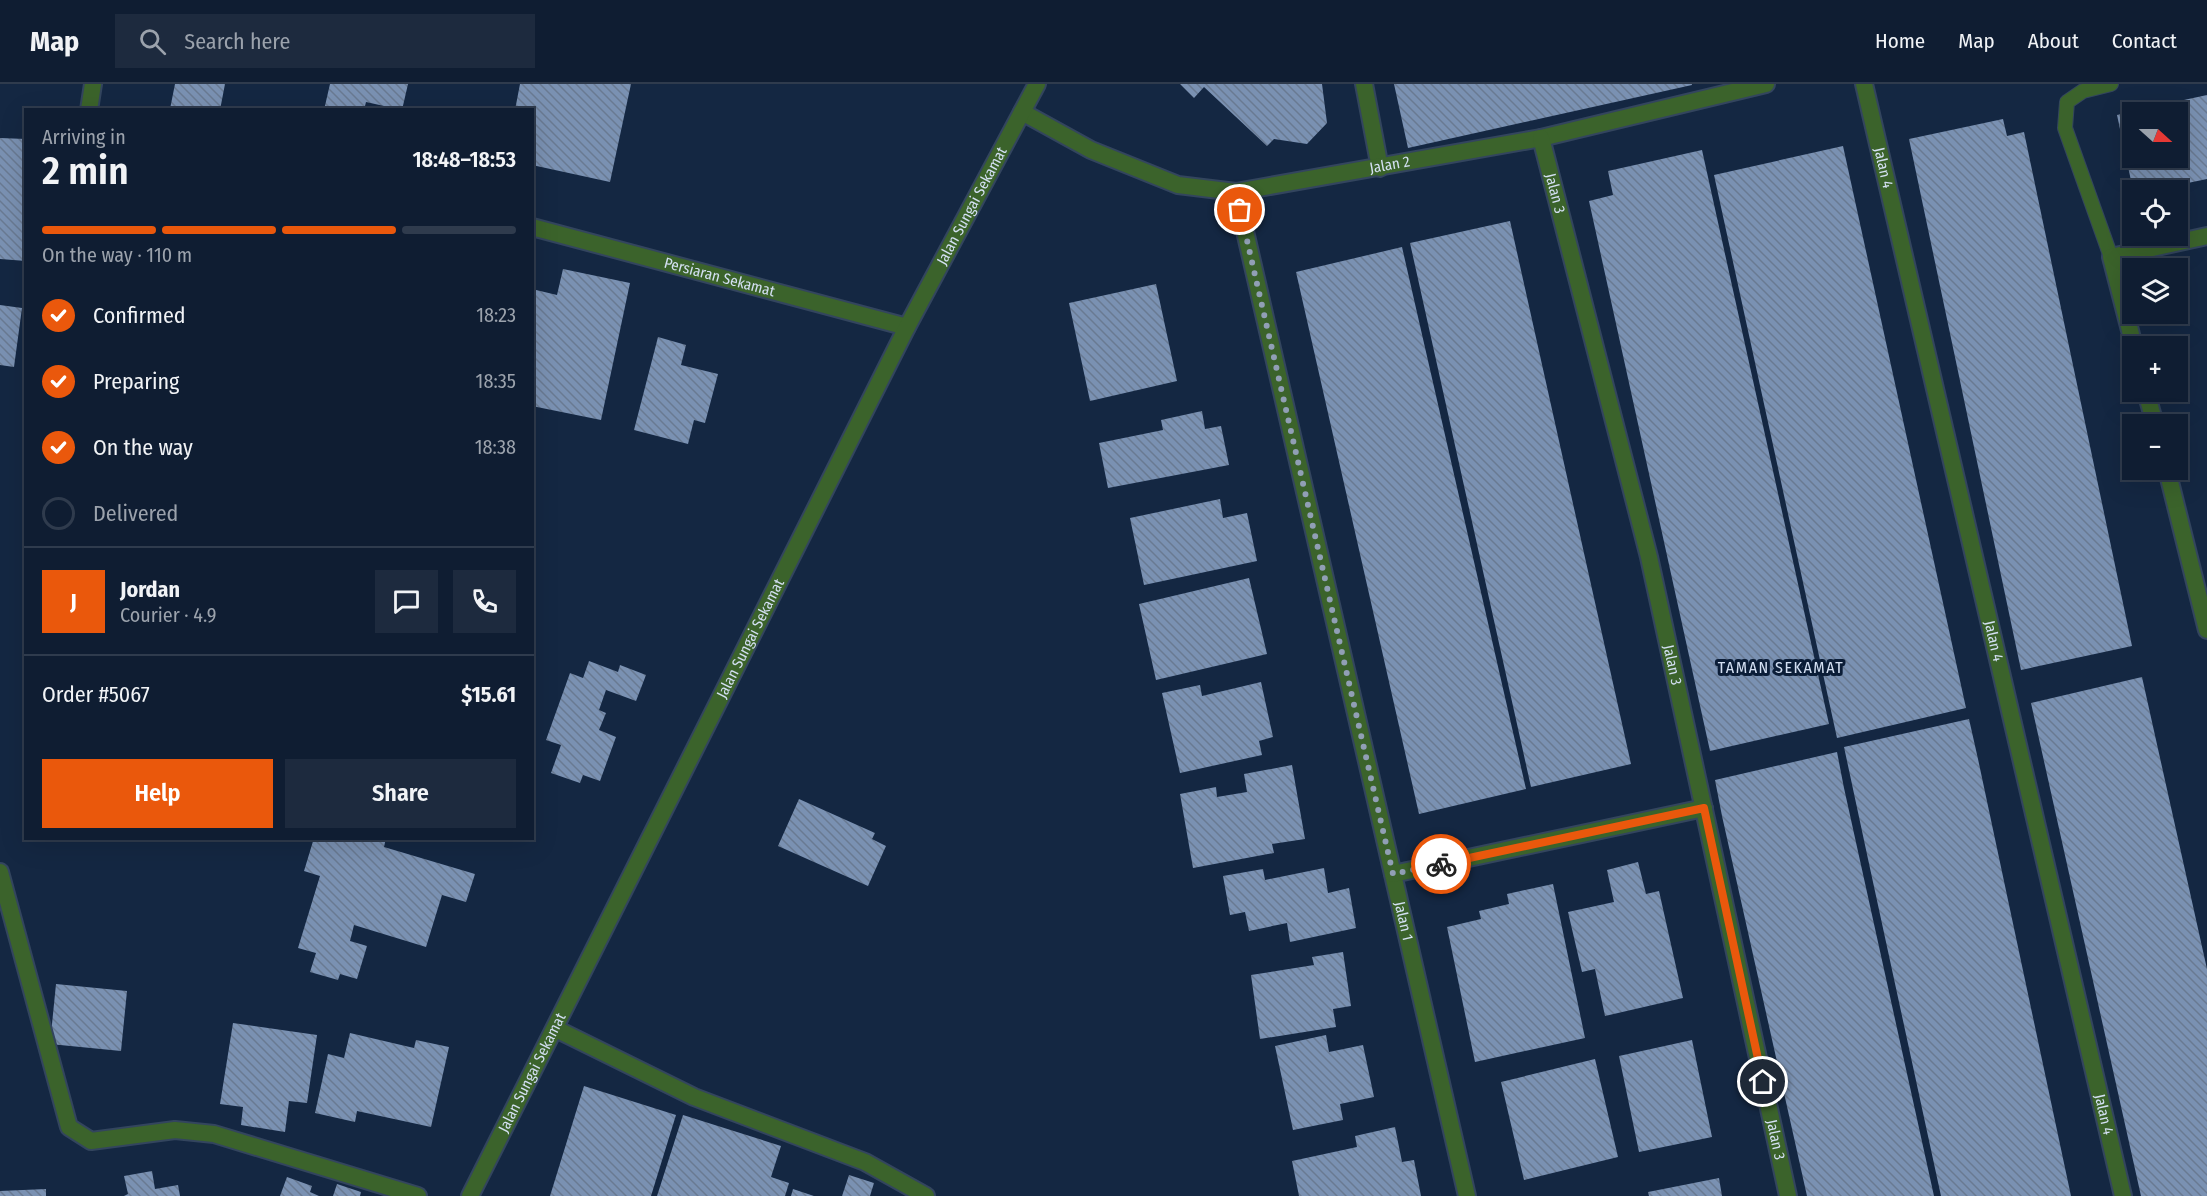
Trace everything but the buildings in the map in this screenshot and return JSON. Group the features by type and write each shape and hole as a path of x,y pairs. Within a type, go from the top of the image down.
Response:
{"street":[{"path":"89,108 93,84"},
{"name":"Jalan Sungai Sekamat","path":"470,1196 556,1029 907,327 1037,84"},
{"path":"1364,84 1380,168"},
{"name":"Jalan 2","path":"1022,112 1091,150 1178,185 1236,192 1541,138 1766,84"},
{"name":"Jalan 4","path":"1864,84 2123,1196"},
{"name":"Jalan 3","path":"1541,138 1649,557 1788,1196"},
{"name":"Jalan 1","path":"1236,192 1467,1196"},
{"name":"Persiaran Sekamat","path":"534,228 907,327"},
{"path":"2131,336 2111,257 2207,236"},
{"path":"2170,480 2202,585 2207,630"},
{"path":"1393,874 1704,808"},
{"path":"0,872 69,1127 92,1141 176,1130 214,1134 418,1196"},
{"path":"556,1029 694,1097 865,1162 926,1196"}],"lane":[{"path":"2111,84 2083,91 2067,102 2065,128 2111,257"}],"way so far":[{"path":"1240,210 1393,874 1441,864"}],"district":[{"name":"TAMAN SEKAMAT","path":"1781,667"}],"route":[{"path":"1441,864 1704,808 1763,1082"}]}
